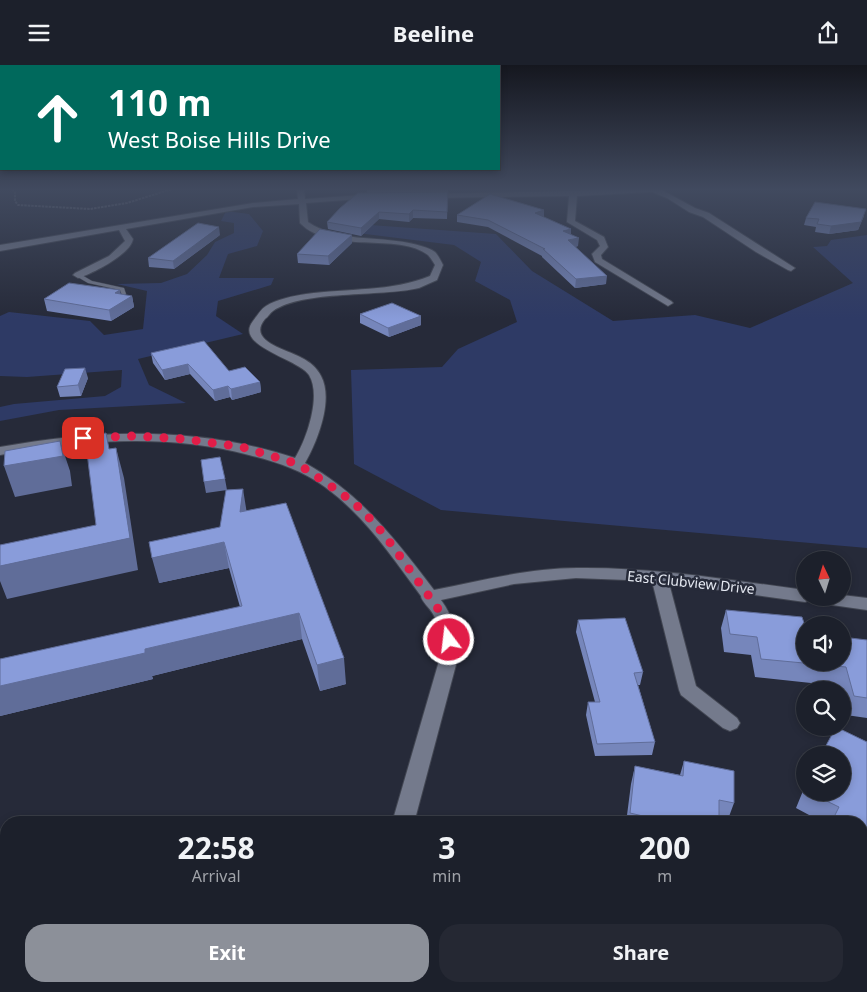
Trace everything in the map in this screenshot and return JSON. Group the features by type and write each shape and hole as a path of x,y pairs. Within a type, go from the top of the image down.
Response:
{"street":[{"path":"0,248 87,232"},
{"path":"98,232 115,238 124,246"},
{"path":"78,275 112,258 129,243 124,232"},
{"path":"298,464 313,435 320,391 316,377 307,366 261,341 256,334 255,327 262,315 280,304 317,294 391,291 410,287 435,277 439,271 439,264 435,256 426,250 410,245 345,239 315,232"},
{"path":"589,232 604,243 604,247 596,254 598,260 668,303"},
{"path":"732,232 792,267"},
{"path":"115,238 126,235"},
{"path":"0,451 83,438 152,437 242,447 298,464 341,493 362,510 383,533 444,617 449,640 448,661 405,816"},
{"name":"East Clubview Drive","path":"428,597 514,579 576,573 659,575 796,595"},
{"path":"659,575 688,690 730,723"},
{"path":"851,602 867,604"}],"lane":[{"path":"78,275 90,282 122,289 124,294"}],"shaded area":[{"path":"262,232 257,246 228,254 219,278 274,278 271,285 218,301 216,316 243,334 138,359 149,385 186,403 59,410 0,421 0,407 14,404 105,396 121,387 122,370 27,377 0,376 0,316 9,312 90,321 104,335 143,329 147,291 117,284 161,283 187,274 207,255 215,242 234,233"},
{"path":"351,232 496,234 532,271 613,321 695,315 750,328 853,283 813,247 827,246 831,240 867,235 867,548 441,510 354,464 351,370 442,367 458,349 517,322 510,300 475,281 481,262 454,245"}],"building":[{"path":"185,232 212,232 173,261 148,258"},
{"path":"317,232 337,232 352,235 328,256 297,254"},
{"path":"512,232 566,232 579,238 568,240 607,276 576,279 543,249 545,249"},
{"path":"69,283 120,290 115,293 132,296 109,310 44,299"},
{"path":"392,303 421,316 388,328 360,314"},
{"path":"204,341 229,371 245,367 260,382 231,389 228,386 213,390 188,364 162,370 151,353"},
{"path":"85,368 78,385 57,387 65,369"},
{"path":"106,433 109,449 116,448 130,538 0,566 0,545 96,525 85,437"},
{"path":"60,441 63,456 4,466 5,451"},
{"path":"220,457 225,479 204,482 201,460"},
{"path":"243,489 240,512 286,503 344,658 317,665 299,613 145,649 145,653 0,686 0,659 242,606 224,542 152,558 149,542 220,527 226,490"},
{"path":"726,610 796,616 796,662 761,659 757,637 730,634"},
{"path":"625,618 643,672 634,673 655,742 597,744 588,702 600,702 578,620"},
{"path":"851,638 867,640 867,698 854,696 847,671 851,671"},
{"path":"851,734 867,742 867,816 834,816 839,807 827,801 851,801 851,746 826,746 831,736 851,736"},
{"path":"684,761 734,771 734,803 719,800 719,816 643,816 630,813 635,766 683,776"}],"route":[{"path":"83,438 134,436 184,439 242,447 298,464 341,493 362,510 383,533 444,617 449,640"}]}
